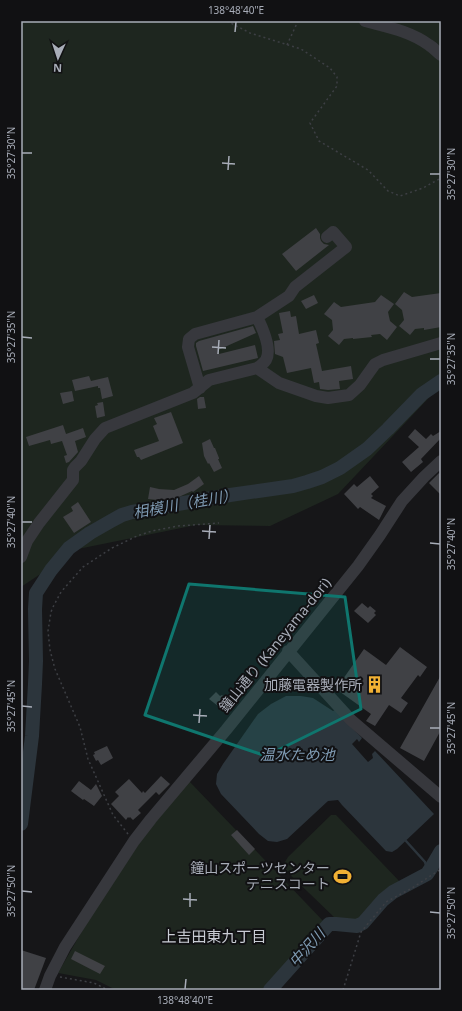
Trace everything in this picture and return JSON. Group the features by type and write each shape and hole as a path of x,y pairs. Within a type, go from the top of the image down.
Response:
{"street":[{"path":"365,21 396,29 416,37 430,45 441,55"},
{"path":"200,388 188,347 189,339 195,334 257,317 289,296 295,287 346,247 333,232 327,237"},
{"path":"21,557 27,541 39,523 73,480 73,470 95,439 105,428 193,393 208,380 257,368 266,361 268,353 264,330 257,317"},
{"path":"257,368 279,383 316,396 328,398 349,395 360,385 375,364 383,360 441,343"},
{"name":"鐘山通り (Kaneyama-dori)","path":"45,990 50,976 65,947 134,841 226,730 358,566 402,501 441,461"},
{"path":"288,652 351,720 441,797"}],"path":[{"path":"227,21 250,33 301,50 330,68 337,77 337,86 310,123 319,141 368,170 388,191 400,196 423,188 441,178"},
{"path":"287,46 298,21"},
{"path":"134,841 113,815 88,759 80,727 55,668 50,650 48,632 51,612 61,592 83,568 112,548 137,536 152,531 178,526 219,523"},
{"path":"343,990 361,932 386,902 412,888 441,869"},
{"path":"50,976 94,982 108,990"}],"highlighted area":[{"path":"189,584 345,597 361,709 266,756 145,715"}],"shaded area":[{"path":"21,21 441,21 441,385 338,494 270,526 196,525 78,549 21,587"},
{"path":"189,781 326,924 266,990 116,990 96,980 58,973 89,919 144,836"},
{"name":"鐘山スポーツセンター テニスコート","path":"331,815 336,815 403,885 393,890 379,901 361,922 356,924 336,922 335,918 282,867 288,857"}],"water":[{"name":"温水ため池","path":"286,696 313,698 333,711 335,710 362,738 359,742 357,739 352,744 368,762 373,758 372,754 375,751 434,814 392,852 386,851 338,800 328,801 287,839 277,842 268,841 259,834 221,794 216,784 217,774 258,714 271,704"}],"building":[{"path":"316,228 320,234 321,241 324,244 329,245 296,271 282,254"},
{"path":"404,292 412,297 441,293 441,327 424,330 424,328 415,329 410,335 399,326 404,320 402,310 395,304"},
{"path":"314,295 318,303 306,309 301,301"},
{"path":"381,295 394,304 388,312 390,321 397,327 387,340 380,334 371,335 372,337 344,339 339,345 328,336 333,330 332,320 324,314 334,302 341,307 375,302"},
{"path":"290,311 291,317 296,316 299,334 316,330 319,343 316,344 322,371 351,366 353,379 339,381 340,389 328,390 320,389 319,382 314,383 311,368 287,373 283,357 275,354 274,341 280,340 278,334 283,333 279,313"},
{"path":"253,326 256,333 218,350 219,354 255,345 258,358 203,371 196,343"},
{"path":"89,376 91,381 108,377 113,396 102,399 100,388 98,388 98,386 75,391 72,380"},
{"path":"72,391 74,401 63,404 60,393"},
{"path":"204,397 206,408 198,409 197,399"},
{"path":"103,402 105,416 97,418 95,406 98,405 97,403"},
{"path":"171,412 183,443 141,460 137,457 134,450 159,441 153,426 157,424 154,418"},
{"path":"63,425 66,434 83,428 86,437 75,441 78,452 69,462 66,463 64,456 67,455 62,441 51,444 50,440 29,446 26,437"},
{"path":"415,429 426,439 431,434 433,436 441,431 441,438 421,459 423,462 411,472 402,462 419,447 408,437"},
{"path":"210,439 222,468 214,472 204,456 202,443"},
{"path":"439,473 441,475 441,495 429,483"},
{"path":"199,476 204,484 193,492 192,491 172,500 148,499 150,487 174,490 188,484"},
{"path":"370,476 379,487 371,494 373,496 371,498 386,506 379,520 360,507 358,509 344,494 354,484 357,487"},
{"path":"78,502 91,522 74,533 63,517 73,511 71,507"},
{"path":"362,603 368,608 370,606 376,611 374,613 376,615 368,623 354,611"},
{"name":"加藤電器製作所","path":"400,647 427,667 420,677 418,675 401,698 408,703 401,713 389,705 375,726 366,721 371,714 336,689 364,649 386,665"},
{"path":"441,675 441,730 424,761 400,748"},
{"path":"216,692 226,699 221,705 220,704 218,706 209,699"},
{"path":"107,746 113,758 101,765 98,760 96,761 93,755 95,754 94,752"},
{"path":"161,776 170,784 159,795 156,792 138,810 141,813 133,820 128,817 126,820 111,804 119,796 115,792 129,779 142,793 143,791 145,793"},
{"path":"79,781 91,790 96,784 102,796 94,806 71,791"},
{"path":"237,830 255,849 249,855 231,835"},
{"path":"21,950 46,958 34,990 21,990"},
{"path":"75,951 105,966 100,974 71,959"}],"waterway":[{"name":"相模川（桂川）","path":"21,824 32,736 36,661 36,593 51,570 69,548 90,533 122,515 132,512 293,486 322,477 340,468 367,449 422,394 441,381"},
{"path":"406,841 425,862 428,872"},
{"name":"中沢川","path":"270,990 329,924 357,926 363,923 383,900 393,892 427,874 441,851"}],"place":[{"name":"加藤電器製作所","path":"375,685"},
{"name":"鐘山スポーツセンター テニスコート","path":"343,876"}],"district":[{"name":"上吉田東九丁目","path":"214,937"}]}
